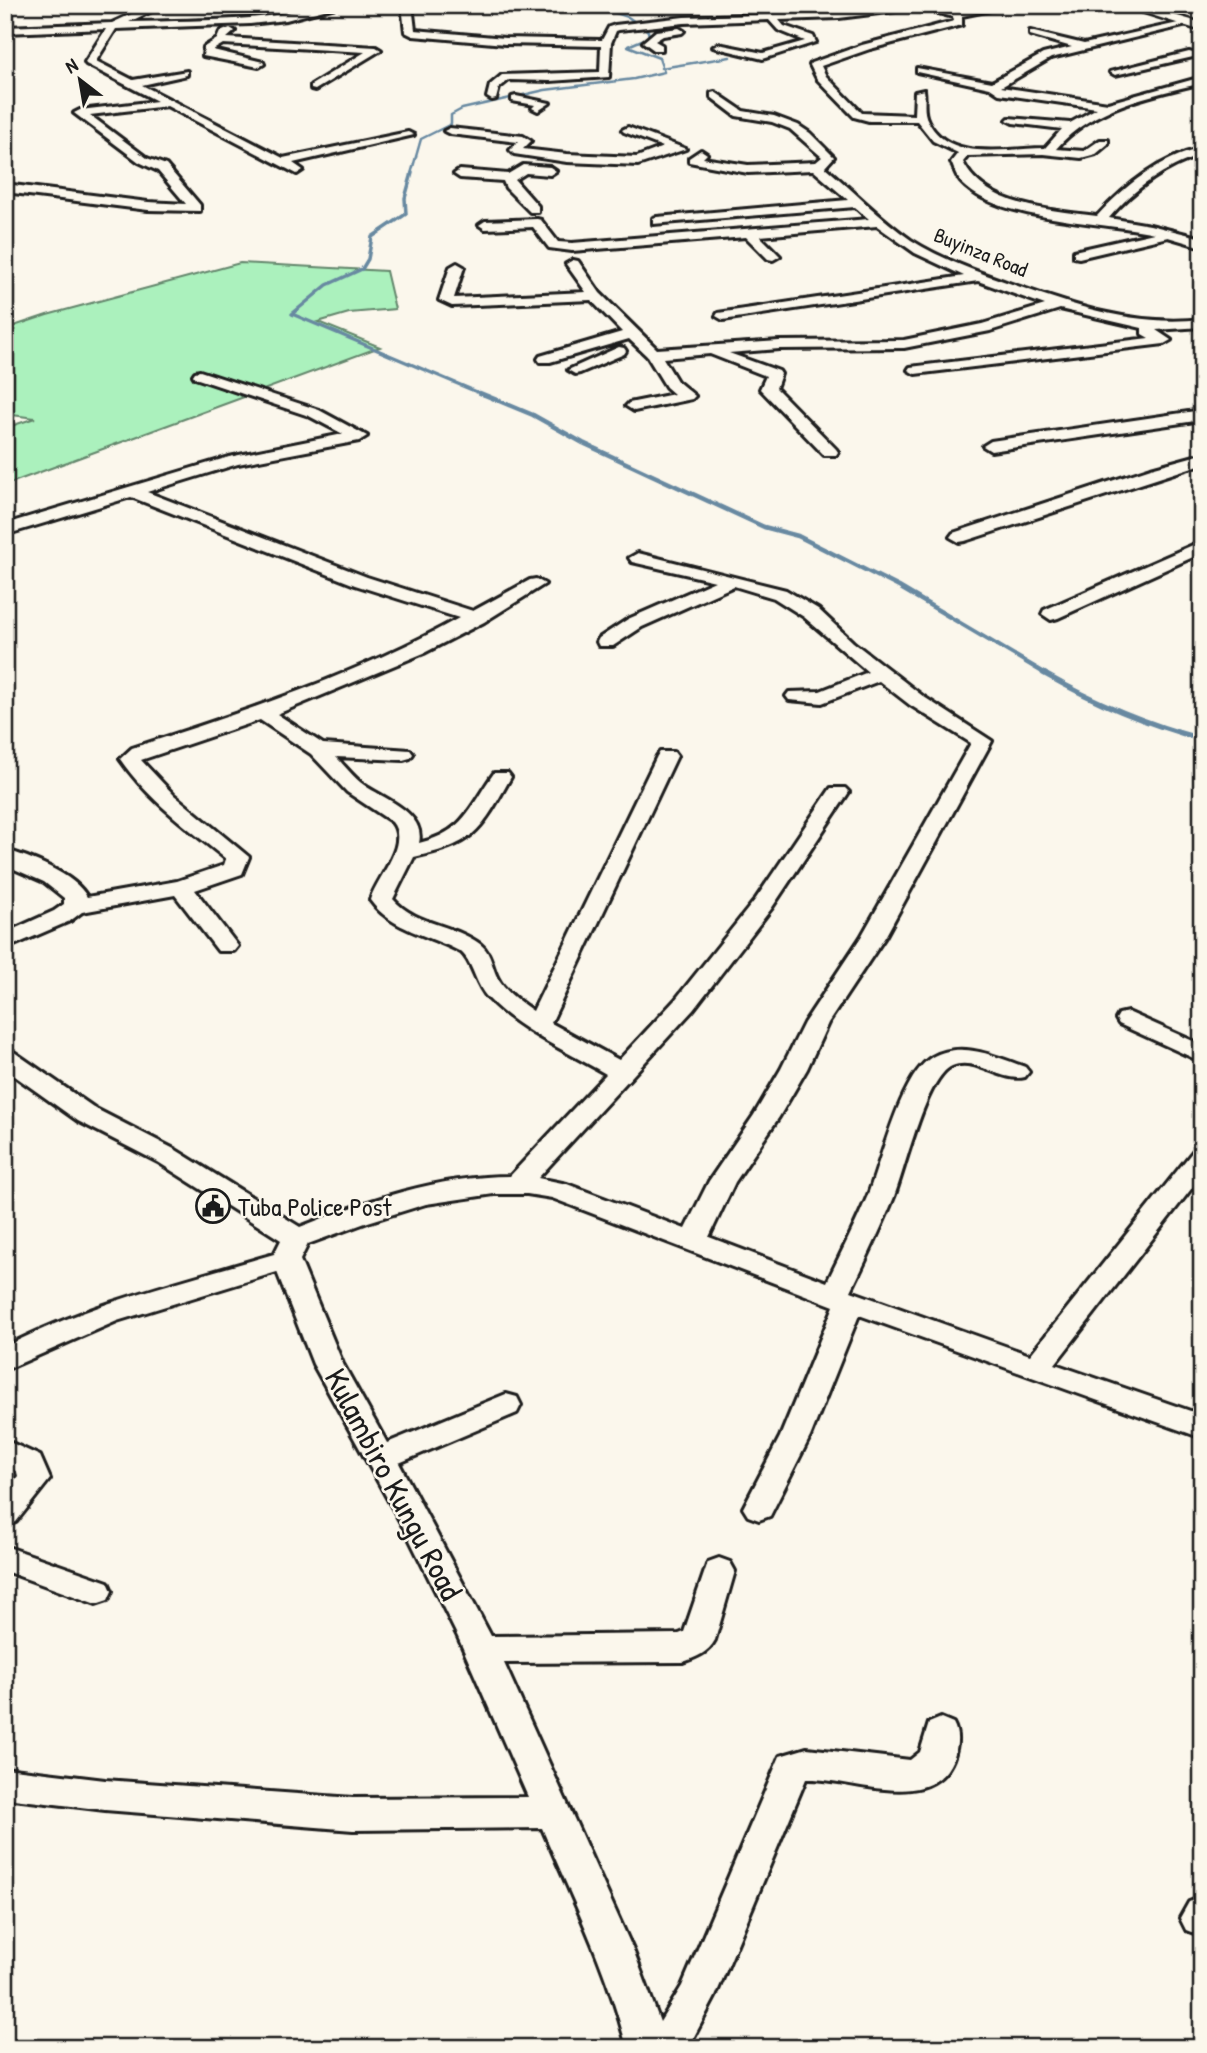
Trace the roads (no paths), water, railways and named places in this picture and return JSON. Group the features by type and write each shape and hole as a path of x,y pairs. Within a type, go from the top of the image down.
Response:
{"main road":[{"path":"1127,6 1193,25"}],"street":[{"path":"159,5 112,27 90,62 298,170"},
{"path":"5,30 260,20 338,5"},
{"path":"407,5 410,32 413,33 505,41 606,43"},
{"path":"919,118 858,116 821,77 815,65 866,47 934,29 957,19 1010,5"},
{"path":"1127,6 1152,5"},
{"path":"739,7 845,6 863,10"},
{"path":"492,97 494,87 506,77 605,75 601,61 613,28 684,20 834,15 921,6 974,27"},
{"path":"267,8 317,10"},
{"path":"718,47 758,56 811,42 808,38 785,29 771,17"},
{"path":"221,41 224,34 260,20"},
{"path":"684,20 693,31"},
{"path":"910,23 934,29"},
{"path":"838,27 863,24"},
{"path":"994,86 1047,56 1193,25"},
{"path":"658,48 648,42 658,33 819,29"},
{"path":"299,45 322,33"},
{"path":"1034,33 1082,47"},
{"path":"259,64 207,54 208,49 221,41 376,50 315,87"},
{"path":"1115,72 1189,55"},
{"path":"1161,62 1194,69"},
{"path":"921,70 994,86 999,92 1109,106"},
{"path":"131,84 183,72"},
{"path":"1048,151 1056,139 1072,127 1109,106 1202,80"},
{"path":"920,92 916,107 919,118 933,135 965,152 1048,151 1084,155 1104,142"},
{"path":"628,130 673,147 700,153 693,160 696,162 743,169 824,164 828,157 806,135 781,121 738,113 715,94"},
{"path":"516,100 545,103 538,108"},
{"path":"5,188 148,206 196,208 162,168 143,160 80,113 168,103"},
{"path":"1013,120 1072,127"},
{"path":"450,131 520,139 527,139 537,132"},
{"path":"282,162 408,135"},
{"path":"520,139 525,141 516,150 518,152 567,158 643,160 673,147"},
{"path":"588,148 619,159"},
{"path":"1100,220 1135,185 1174,159 1202,151"},
{"path":"965,152 958,159 958,167 962,178 979,192 1059,215 1170,233 1202,243"},
{"path":"460,174 509,178 515,177 521,170 554,170 567,158"},
{"path":"1174,159 1202,164"},
{"name":"Buyinza Road","path":"816,166 880,222 942,263 1059,304 1139,325 1164,327 1202,323"},
{"path":"509,178 510,185 534,209"},
{"path":"17,203 77,197"},
{"path":"657,221 858,203"},
{"path":"539,245 580,247 880,222"},
{"path":"485,225 537,223 554,245"},
{"path":"750,233 773,256"},
{"path":"1079,254 1170,233"},
{"path":"573,264 596,296 641,345 671,384 687,396 634,406"},
{"path":"457,267 446,300 452,302 596,296"},
{"path":"723,316 979,277"},
{"path":"545,359 641,345 714,349 904,344 985,328 1059,304"},
{"path":"915,370 1164,341 1139,325"},
{"path":"576,370 641,345"},
{"path":"714,349 722,357 774,374 768,388 830,452"},
{"path":"5,530 234,460 359,436 314,413 200,375"},
{"path":"992,446 1202,415"},
{"path":"959,537 1157,471 1202,459"},
{"path":"130,491 361,581 477,618"},
{"path":"1051,614 1202,546"},
{"path":"638,558 780,594 798,604 917,701 982,741 873,937 816,1023 794,1069 766,1117 722,1181 693,1241"},
{"path":"606,642 635,623 733,580"},
{"path":"5,942 62,916 75,906 181,887 234,869 238,857 149,783 130,759 139,752 262,713 417,649 536,583"},
{"path":"796,695 822,696 881,674"},
{"path":"262,713 318,750 354,788 404,821 410,834 405,852 382,896 385,906 395,915 448,935 470,948 480,958 484,976 491,988 537,1027 621,1072"},
{"path":"318,750 403,754"},
{"path":"537,1027 667,756"},
{"path":"405,852 441,845 464,835 501,777"},
{"path":"519,1183 684,1005 763,904 838,792"},
{"path":"5,857 64,886 76,895 75,906"},
{"path":"181,887 226,946"},
{"path":"1128,1019 1202,1055"},
{"path":"5,1057 87,1115 167,1156 292,1250"},
{"path":"759,1508 795,1437 915,1101 931,1070 940,1062 970,1057 1016,1072"},
{"path":"1036,1368 1202,1157"},
{"path":"8,1355 105,1315 292,1250 400,1204 465,1188 501,1182 519,1183 556,1190 843,1298 1202,1427"},
{"name":"Kulambiro Kungu Road","path":"292,1250 328,1364 452,1591 480,1650 615,1952 637,2010 647,2048"},
{"path":"381,1458 506,1405"},
{"path":"5,1451 29,1462 34,1473 34,1479 5,1514"},
{"path":"5,1558 96,1591"},
{"path":"480,1650 683,1648 698,1640 719,1571"},
{"path":"666,2048 696,1997 793,1767 810,1763 898,1775 922,1773 935,1761 941,1733"},
{"path":"5,1783 105,1795 353,1814 552,1812"}],"waterway":[{"path":"592,5 628,17 648,31 649,37 628,46 659,58 662,68"},
{"path":"662,68 730,57"},
{"path":"411,174 421,139 451,124 451,115 462,109 545,90 634,79 664,72 662,68"},
{"path":"412,173 405,198 406,214 372,237 368,259 362,269 327,285 292,314 484,395"},
{"path":"480,393 533,415 583,443 764,527 798,536 899,587 1046,674"},
{"path":"1043,673 1120,711 1202,739"}],"place":[{"name":"Tuba Police Post","path":"213,1206"}]}
